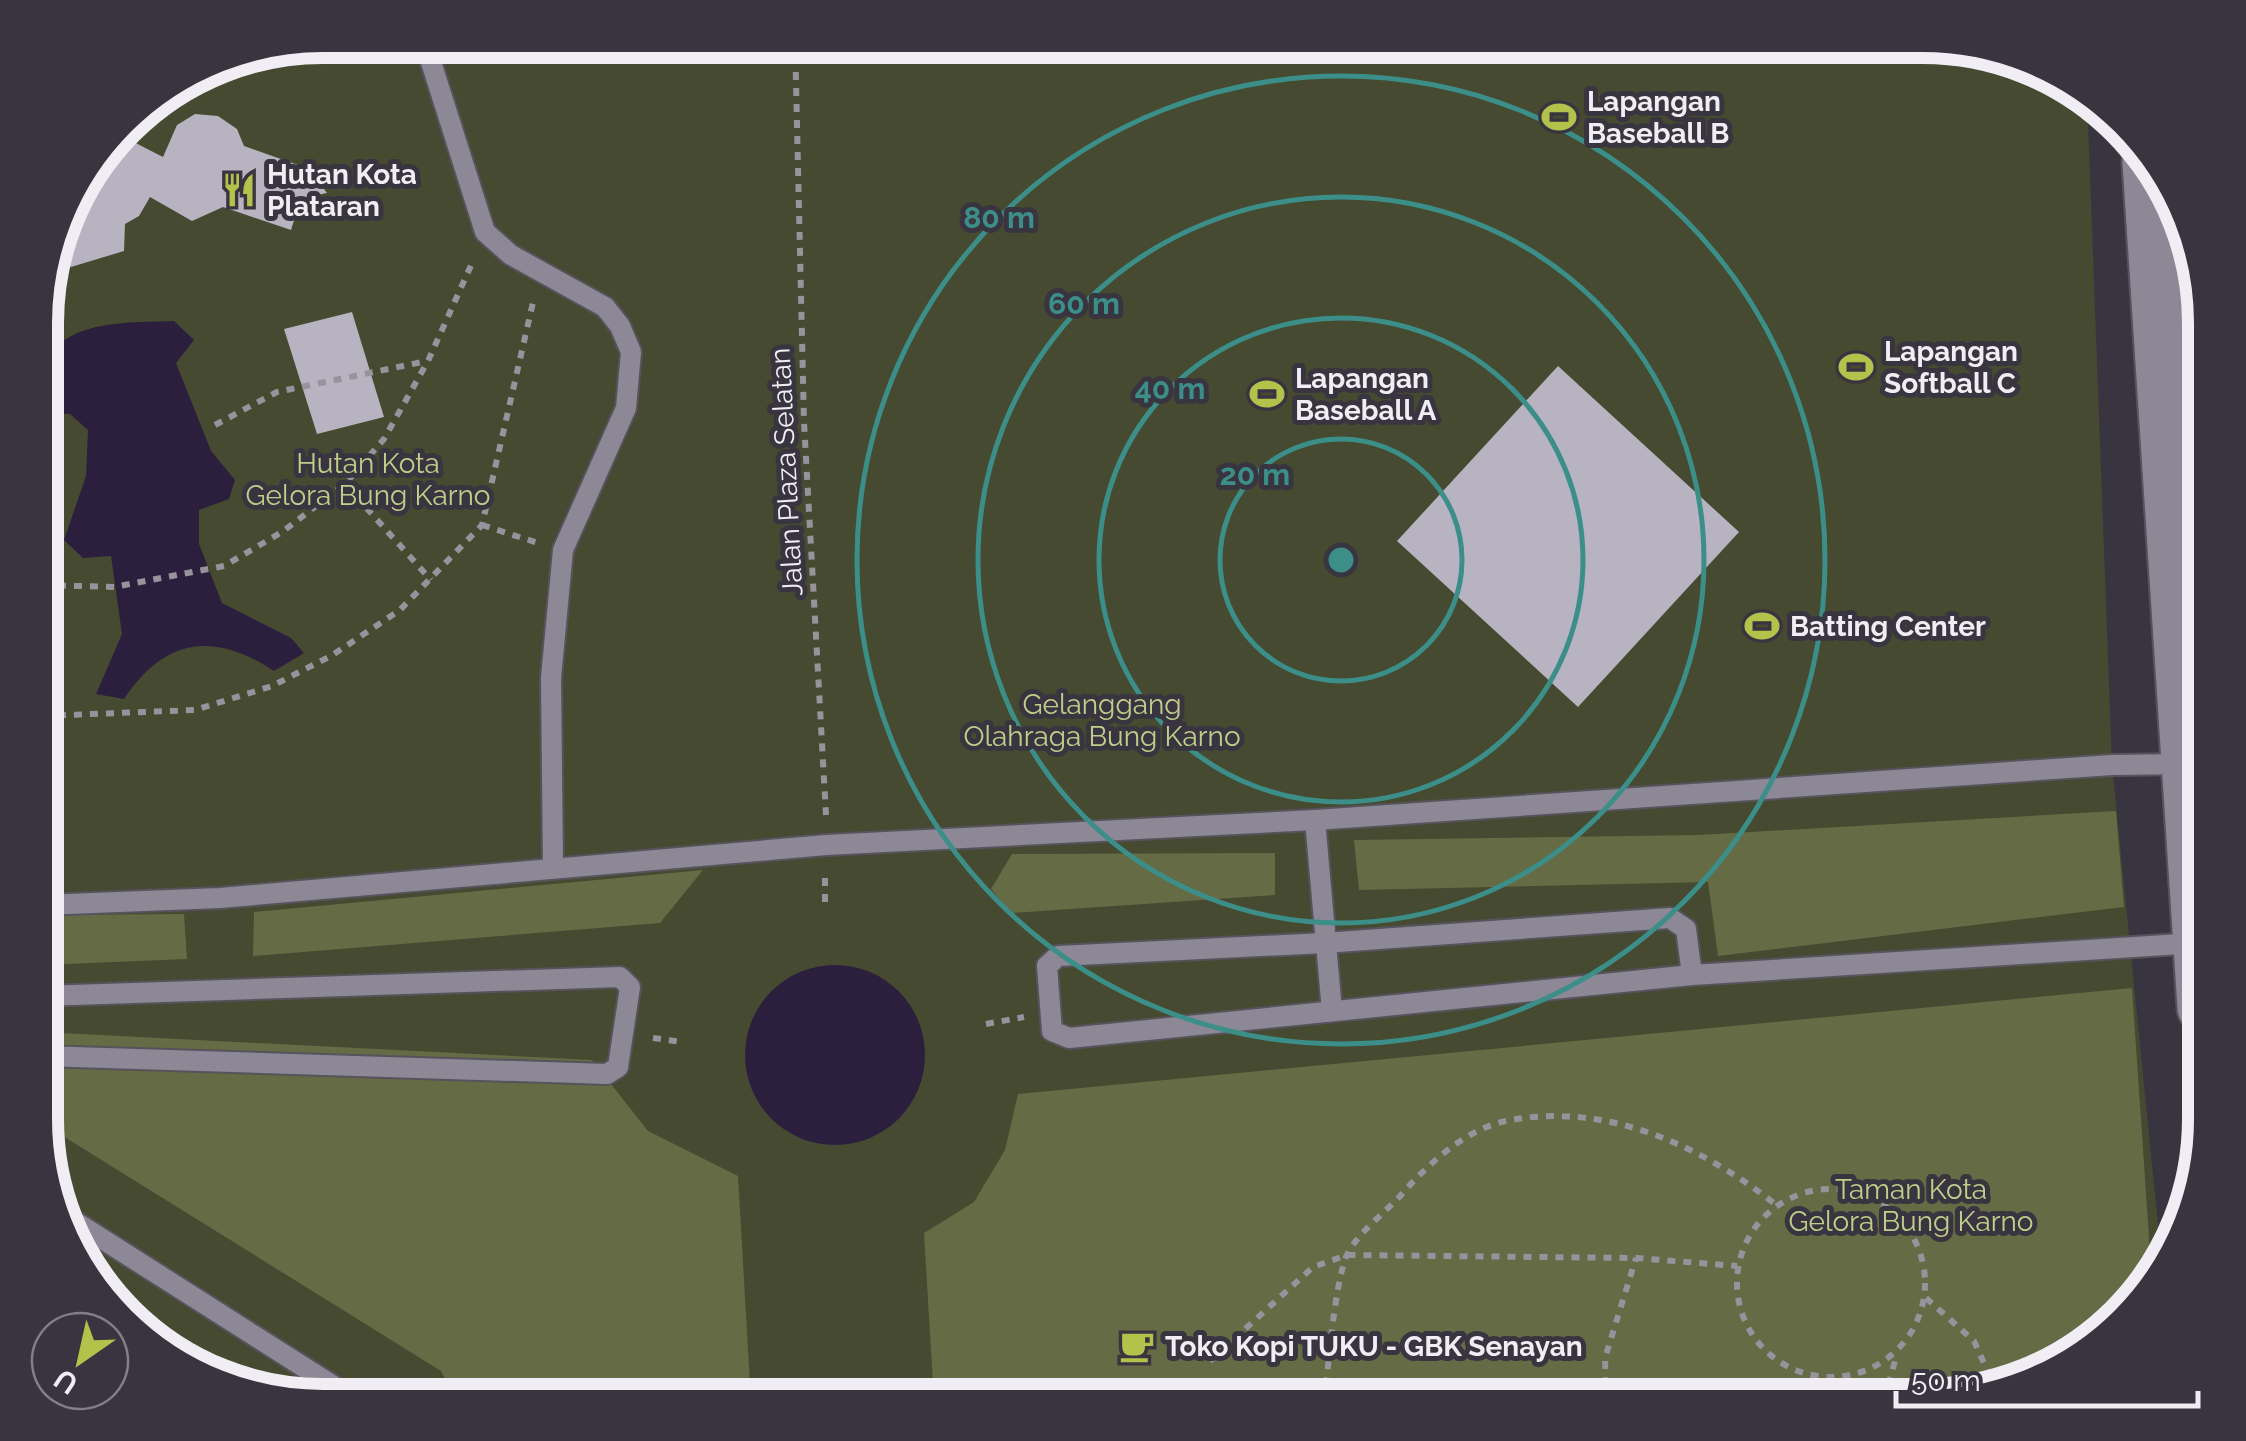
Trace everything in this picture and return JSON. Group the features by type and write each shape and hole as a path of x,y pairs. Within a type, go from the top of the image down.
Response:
{"main road":[{"path":"2155,193 2184,392 2188,640"}],"lane":[{"path":"430,58 485,232 540,272 605,307 620,326 631,352 632,380 626,408 563,550 551,678 553,866"},
{"path":"57,904 220,898 826,845 1316,820 2112,765 2188,764"},
{"path":"1316,820 1332,1010"},
{"path":"1692,976 1686,929 1670,918 1052,958 1046,966 1052,1031 1069,1038 1692,976 2188,944"},
{"path":"57,996 620,978 630,986 618,1067 607,1074 57,1056"},
{"path":"81,1226 329,1384"}],"path":[{"name":"Jalan Plaza Selatan","path":"795,58 804,422 826,845 825,902"},
{"path":"57,585 114,587 224,566 282,532 345,484 384,439 428,361 485,232"},
{"path":"57,715 195,710 272,686 331,656 400,610 482,525 540,272"},
{"path":"214,426 276,392 428,361"},
{"path":"345,484 432,580"},
{"path":"482,525 563,550"},
{"path":"1327,1383 1347,1255 1450,1147 1504,1121 1570,1118 1626,1126 1678,1141 1730,1169 1775,1204"},
{"path":"1889,1383 1897,1352 1920,1317 1926,1298 1918,1244 1896,1214 1864,1194 1828,1188 1804,1190 1775,1204 1753,1229 1737,1266 1737,1295 1744,1323 1766,1353 1798,1373 1834,1379 1870,1370 1897,1352"},
{"path":"1210,1361 1313,1266 1347,1255 1636,1258 1737,1266"},
{"path":"1606,1383 1605,1358 1636,1258"},
{"path":"1926,1298 1974,1341 1990,1375"}],"green space":[{"name":"Gelanggang Olahraga Bung Karno","path":"323,58 1941,58 2009,72 2041,85 2088,115 2112,765 2159,1239 2134,1280 2111,1306 2056,1348 1992,1374 1941,1383 323,1384 254,1374 190,1348 148,1318 123,1293 93,1251 72,1204 60,1153 57,1118 57,323 60,288 72,237 93,190 112,161 148,123 190,93 254,67"},
{"path":"2116,811 2124,907 1718,956 1708,882 1359,890 1354,840 1699,835"},
{"path":"1275,853 1275,895 1011,913 991,889 1012,854"},
{"path":"703,870 660,923 253,956 254,912"},
{"path":"184,914 187,959 57,964 57,915"},
{"name":"Taman Kota Gelora Bung Karno","path":"2132,988 2150,1255 2111,1306 2056,1348 1992,1374 1941,1383 933,1384 924,1233 974,1202 1005,1150 1018,1094"},
{"path":"57,1033 592,1060 648,1131 738,1176 750,1384 448,1384 441,1371 58,1133"}],"shaded area":[{"path":"174,321 194,340 176,363 211,451 235,480 229,499 199,510 199,544 222,603 291,638 304,653 274,671 231,650 192,647 156,663 124,699 96,694 122,634 111,556 83,558 64,540 86,476 88,430 70,414 57,414 57,347 83,331 120,323"},
{"path":"835,965 870,972 899,991 918,1020 925,1055 918,1090 899,1119 870,1138 835,1145 800,1138 771,1119 752,1090 745,1055 752,1020 771,991 800,972"}],"building":[{"name":"Hutan Kota Plataran","path":"195,114 218,116 237,129 244,146 309,169 327,193 301,198 291,230 223,207 192,221 150,197 139,216 125,224 124,251 71,267 66,260 78,221 112,161 131,140 163,157 177,125"},
{"path":"352,312 384,417 317,434 284,329"},
{"path":"1558,366 1739,532 1578,707 1397,541"}],"place":[{"name":"Lapangan Baseball B","path":"1559,117"},
{"name":"Hutan Kota Plataran","path":"239,190"},
{"name":"Lapangan Softball C","path":"1856,367"},
{"name":"Lapangan Baseball A","path":"1267,394"},
{"name":"Batting Center","path":"1762,626"},
{"name":"Toko Kopi TUKU - GBK Senayan","path":"1137,1346"}],"park label":[{"name":"Hutan Kota Gelora Bung Karno","path":"368,479"}]}
